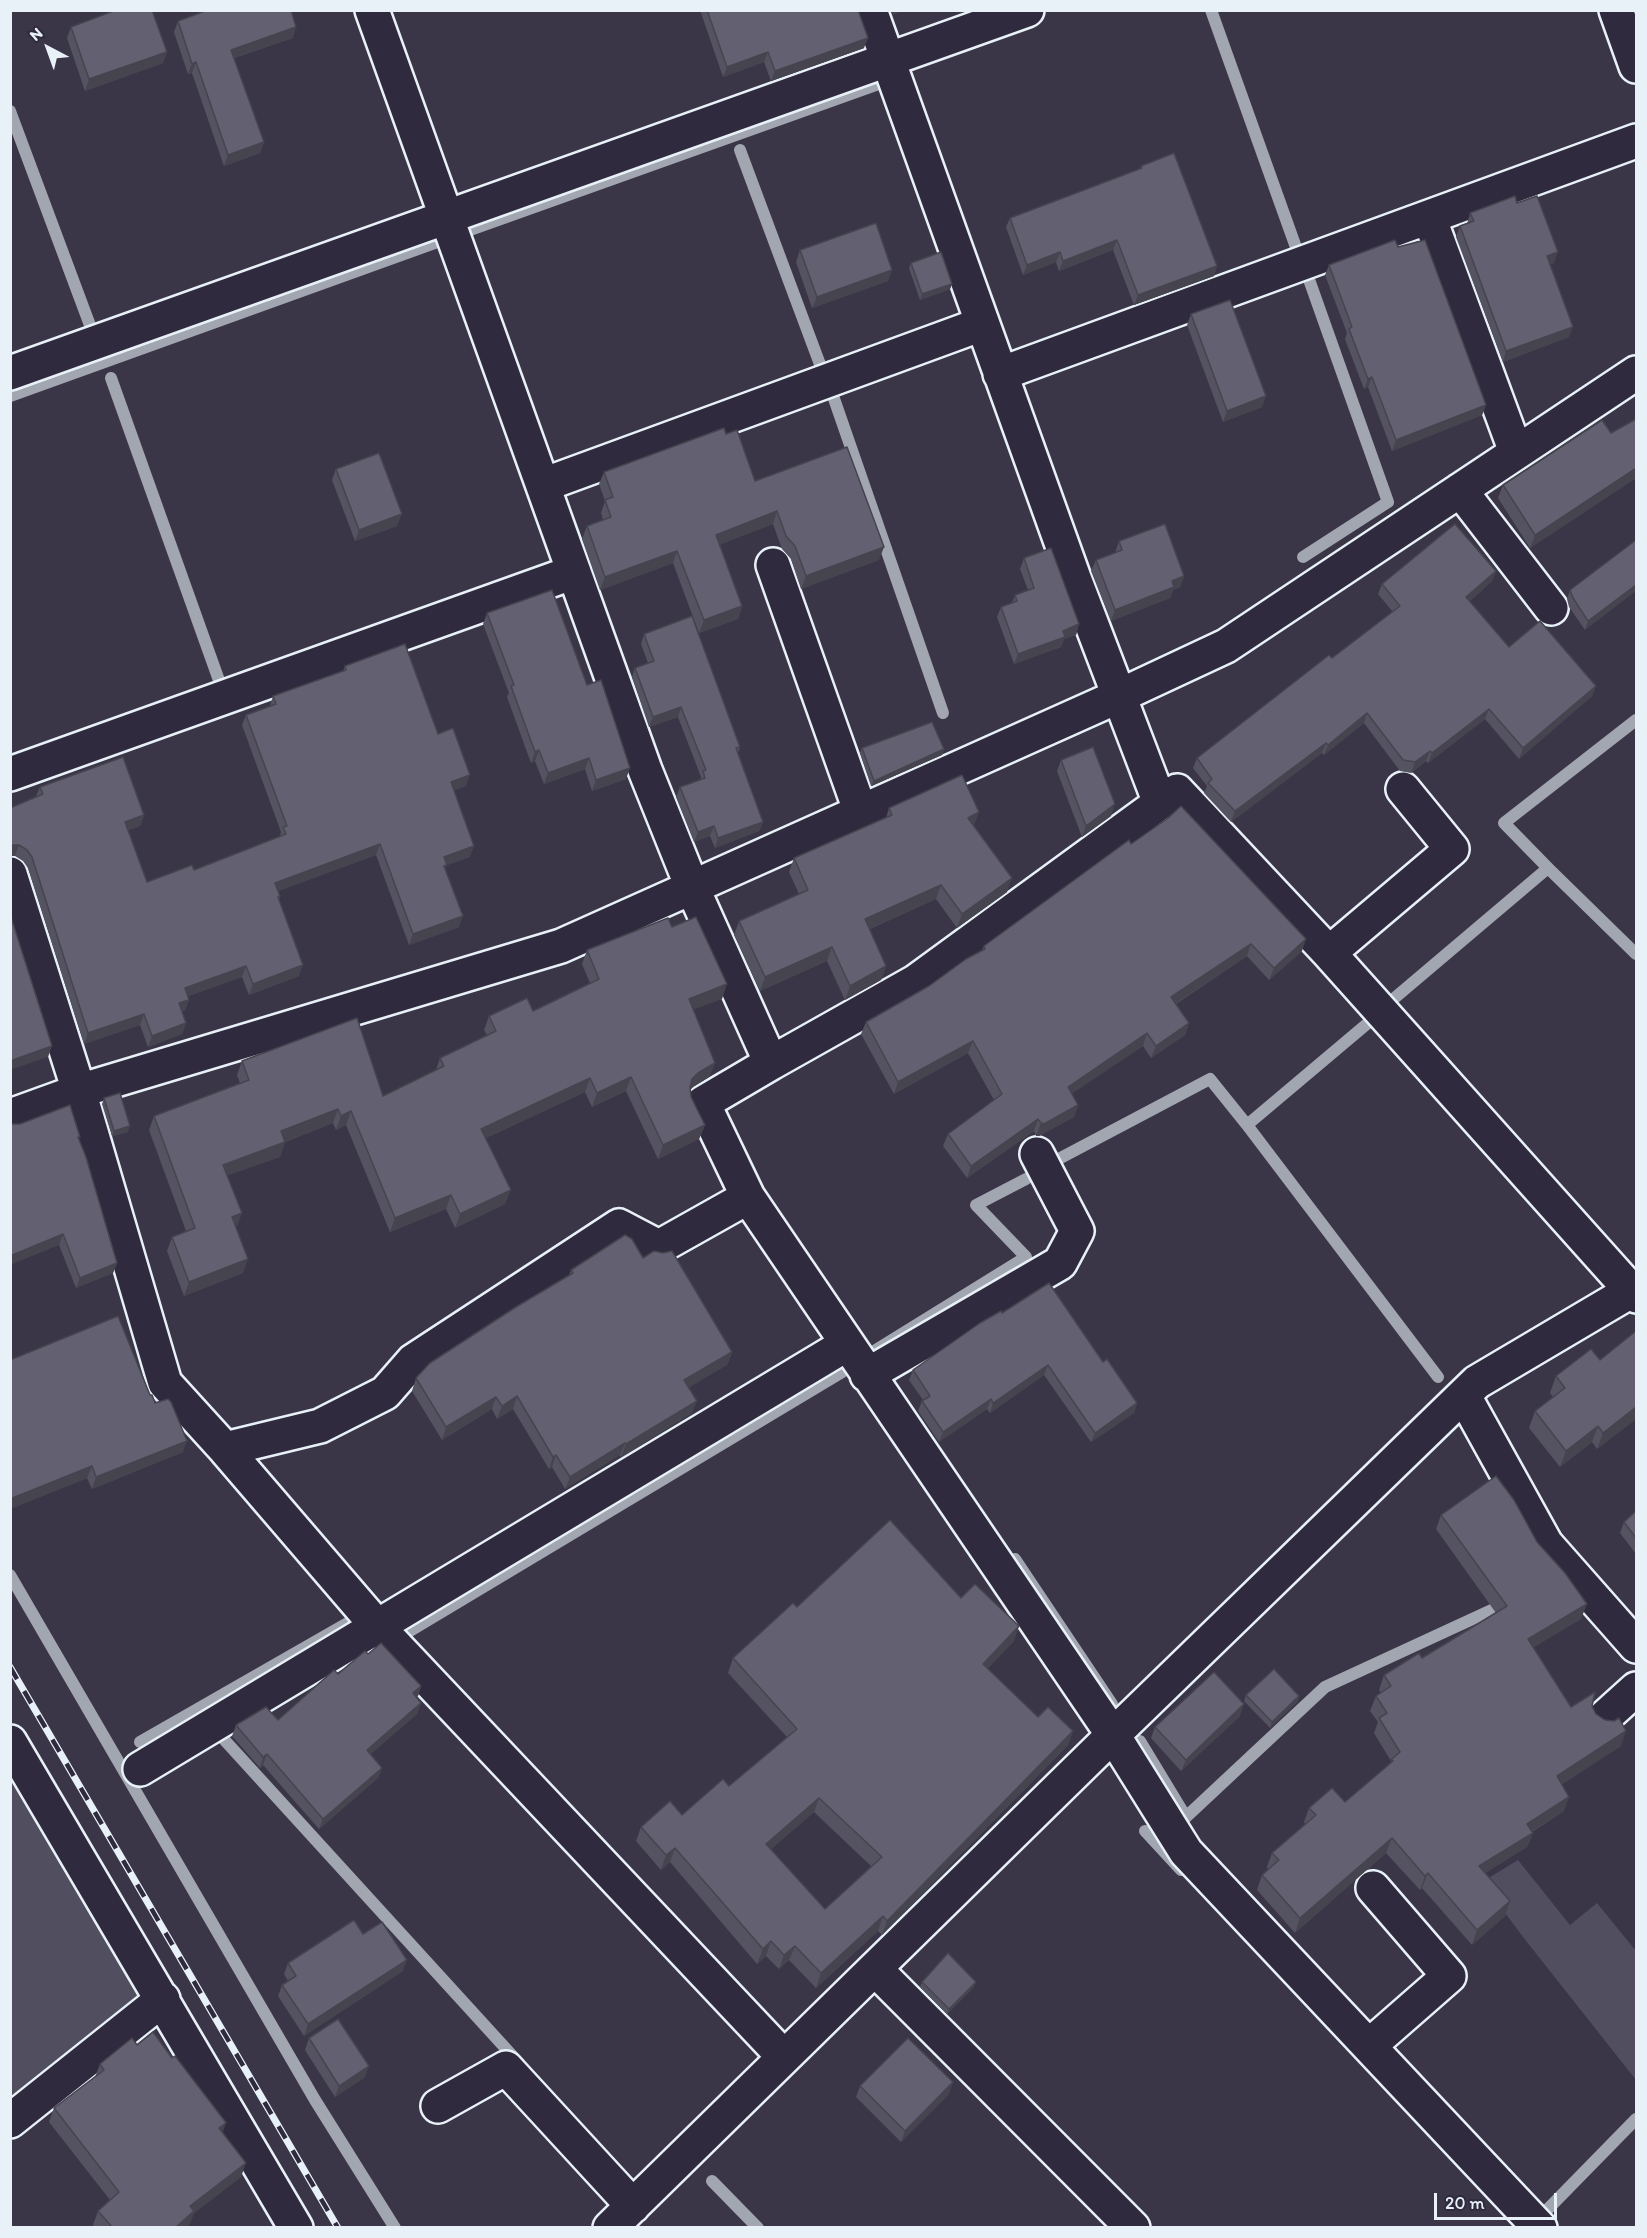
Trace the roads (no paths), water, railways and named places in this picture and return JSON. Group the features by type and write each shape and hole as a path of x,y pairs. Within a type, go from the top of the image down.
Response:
{"street":[{"path":"372,10 645,770 692,887 771,1063"},
{"path":"870,10 1000,374 1160,803"},
{"path":"10,373 1027,10"},
{"path":"1616,10 1636,66"},
{"path":"1000,374 1636,141"},
{"path":"1429,217 1516,452"},
{"path":"543,485 982,324"},
{"path":"10,1116 79,1090 561,946 1119,696 1226,645 1636,373"},
{"path":"1460,490 1551,608"},
{"path":"773,565 861,813"},
{"path":"10,774 574,572"},
{"path":"1329,953 1452,849 1403,789"},
{"path":"438,2106 506,2068 622,2216 1113,1735 1477,1382 1635,1292 1329,953 1177,791 915,982 703,1103 748,1197 1113,1735 1186,1852 1540,2228"},
{"path":"10,874 79,1090 165,1383 225,1449 377,1626 784,2057"},
{"path":"867,1375 1060,1263 1077,1231 1037,1154"},
{"path":"225,1449 320,1426 385,1394 413,1362 619,1226 659,1247 748,1197"},
{"path":"140,1769 847,1344"},
{"path":"1464,1396 1546,1544 1636,1646"},
{"path":"1605,1717 1636,1689"},
{"path":"10,1742 296,2228"},
{"path":"1369,2046 1449,1976 1373,1888"},
{"path":"875,1969 1133,2228"},
{"path":"10,2121 163,1999"}],"waterway":[{"path":"1211,10 1298,253"},
{"path":"467,231 884,82"},
{"path":"10,111 91,328"},
{"path":"740,150 821,367"},
{"path":"10,396 440,241"},
{"path":"1303,557 1388,502 1306,271"},
{"path":"111,378 221,686"},
{"path":"831,390 943,713"},
{"path":"1391,1001 1548,868 1504,823 1636,720"},
{"path":"1548,868 1636,954"},
{"path":"1247,1125 1368,1023"},
{"path":"1051,1163 1210,1079 1438,1377"},
{"path":"866,1356 1026,1257 976,1205 1026,1179"},
{"path":"408,1632 842,1372"},
{"path":"1015,1559 1112,1704"},
{"path":"10,1575 315,2100 395,2228"},
{"path":"1140,1741 1186,1817 1325,1687 1507,1603"},
{"path":"140,1742 353,1620"},
{"path":"219,1734 519,2063"},
{"path":"1145,1831 1181,1870"},
{"path":"1544,2213 1636,2119"},
{"path":"712,2181 758,2228"}],"railway":[{"path":"10,1667 338,2228"}]}
